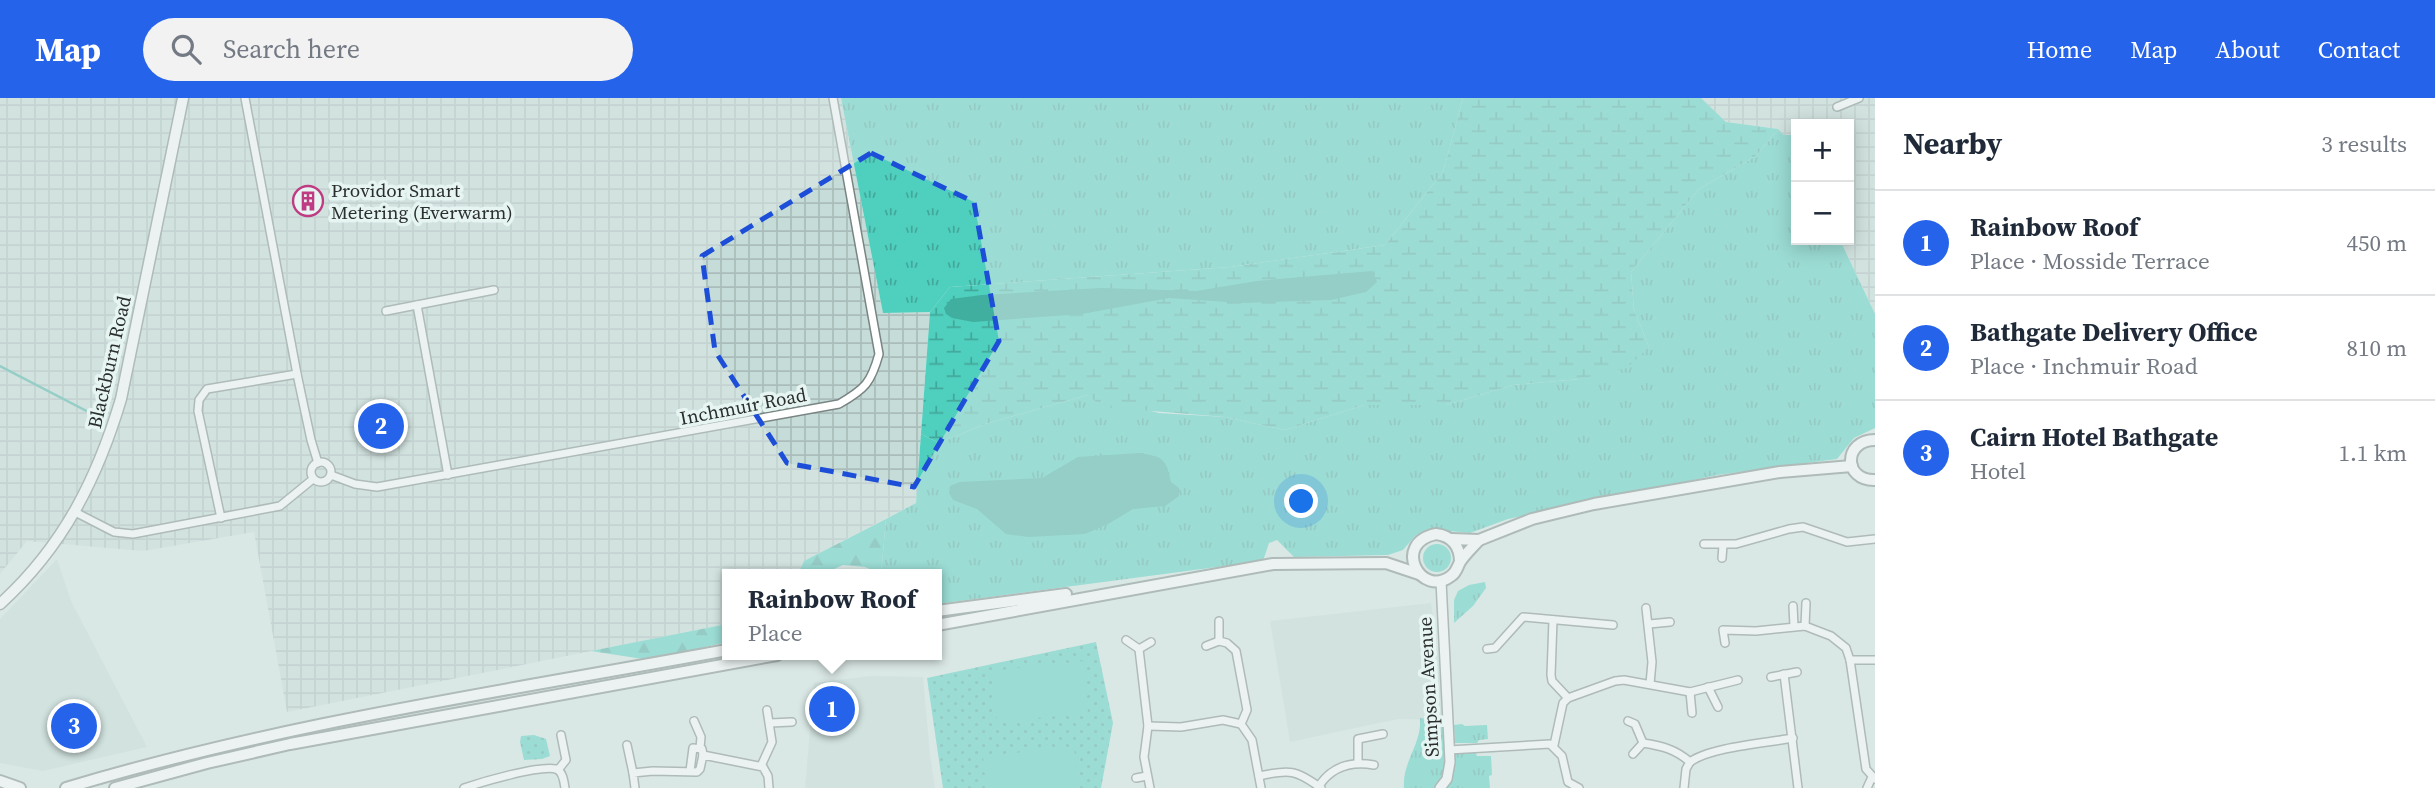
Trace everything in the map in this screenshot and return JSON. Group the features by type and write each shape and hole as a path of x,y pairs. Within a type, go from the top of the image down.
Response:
{"main road":[{"name":"Blackburn Road","path":"0,604 42,561 75,512 102,460 121,399 183,98"},
{"path":"1875,440 1867,440 1856,447 1851,459 1859,476 1865,480 1875,480"},
{"path":"1419,574 1413,561 1413,553 1421,539 1428,535 1479,540 1532,519 1594,504 1780,472 1852,466"},
{"path":"1452,539 1460,553 1460,562"},
{"path":"942,624 1273,564 1386,563 1433,581 1441,581 1450,578 1479,540"},
{"path":"1386,563 1413,553"},
{"path":"942,610 1021,598 1142,586"},
{"path":"66,788 208,748 287,731 722,651"},
{"path":"115,788 290,744 750,660"},
{"path":"0,781 20,788"}],"street":[{"path":"245,98 297,374 318,463 311,470 313,479"},
{"name":"Inchmuir Road","path":"331,475 355,484 377,487 839,404 865,388 879,354 833,98"},
{"path":"1837,107 1859,98"},
{"path":"386,311 494,290"},
{"path":"417,305 448,475"},
{"path":"221,518 198,411 199,400 207,389 297,374"},
{"name":"Inchmuir Road","path":"75,512 98,525 124,534 221,518 280,506 313,479 322,482 327,480 331,469 327,464 318,463"},
{"path":"1703,544 1736,544 1803,527 1847,542 1875,539"},
{"path":"1723,545 1723,558"},
{"name":"Simpson Avenue","path":"1440,788 1450,770 1441,581"},
{"path":"1805,626 1806,603"},
{"path":"1793,606 1794,626"},
{"path":"1646,608 1652,662 1650,684"},
{"path":"1487,649 1495,648 1523,617 1613,625"},
{"path":"1553,620 1552,681 1568,698"},
{"path":"1219,621 1219,641"},
{"path":"1649,624 1670,622"},
{"path":"1725,643 1722,626 1756,631 1805,626 1831,636 1846,648 1866,769 1873,778 1867,788"},
{"path":"1126,640 1139,649 1148,726 1144,757 1150,788"},
{"path":"1206,646 1219,641 1227,643 1237,652 1247,710 1241,724"},
{"path":"1139,649 1151,642"},
{"path":"1850,660 1875,660"},
{"path":"1771,677 1797,672"},
{"path":"1784,674 1798,788"},
{"path":"1554,745 1562,707 1568,698 1615,681 1650,684 1690,692 1738,680"},
{"path":"1708,687 1718,707"},
{"path":"1690,692 1692,713"},
{"path":"761,766 772,741 767,710"},
{"path":"1148,726 1181,727 1223,720 1241,724 1252,740 1261,788"},
{"path":"633,773 699,771 704,734 694,721"},
{"path":"1628,721 1635,724 1643,743"},
{"path":"770,723 792,722"},
{"path":"1358,762 1358,739 1383,734"},
{"path":"464,788 521,772 558,770 566,760 561,735"},
{"path":"1684,788 1686,769 1690,762 1701,756 1793,738"},
{"path":"1643,743 1678,752 1690,762"},
{"path":"1633,754 1643,743"},
{"path":"627,745 635,788"},
{"path":"1450,750 1554,745 1562,755 1567,782 1579,788"},
{"path":"690,771 692,749 761,766 768,776 769,788"},
{"path":"1259,776 1289,770 1298,772 1320,787 1325,777 1334,770 1358,762 1374,765"},
{"path":"558,770 565,788"},
{"path":"1136,778 1147,776"}],"highlighted area":[{"path":"871,153 974,202 999,341 914,487 787,463 715,351 702,256"}],"shaded area":[{"path":"0,98 841,98 883,313 930,312 916,503 804,561 800,569 722,569 722,625 287,712 254,532 143,551 27,541 0,574"},
{"path":"1701,98 1875,98 1875,314 1842,245 1854,245 1854,119 1791,119 1791,136 1784,135 1778,129 1726,122"},
{"path":"1372,271 1377,282 1366,292 1331,300 1241,303 1169,298 1082,314 973,322 952,318 946,314 944,308 951,299 982,295 1101,288 1196,291 1257,281"},
{"path":"1140,453 1163,460 1171,482 1179,488 1179,496 1165,506 1133,509 1085,534 1028,537 1006,534 977,509 953,500 949,493 950,486 960,482 1042,478 1078,457"},
{"path":"57,559 71,601 147,747 43,771 0,763 0,619"},
{"path":"1431,603 1448,720 1398,719 1290,742 1270,621"},
{"path":"870,676 923,677 935,788 805,788 814,683"}],"green space":[{"path":"841,98 1463,98 1443,172 1385,245 1230,267 950,287 930,312 883,313"},
{"path":"1463,98 1701,98 1726,122 1778,129 1756,156 1699,189 1631,272 1634,310 1649,347 1627,368 1580,379 1513,385 1446,405 1364,405 1285,430 1225,417 1102,407 1088,395 985,424 939,443 921,434 930,312 950,287 1230,267 1385,245 1443,172"},
{"path":"1778,129 1784,135 1791,135 1791,245 1842,245 1875,314 1875,428 1854,438 1837,459 1717,475 1508,519 1470,533 1428,529 1415,536 1403,550 1388,555 1294,557 1277,540 1269,543 1263,561 942,603 942,569 881,569 886,519 916,503 921,434 939,443 985,424 1088,395 1159,413 1225,417 1285,430 1364,405 1446,405 1513,385 1580,379 1649,347 1634,310 1631,272 1699,189 1756,156"},
{"path":"886,519 881,569 843,565 834,569 800,569 804,561"},
{"path":"1437,544 1447,548 1451,558 1447,568 1437,572 1427,568 1423,558 1427,548"},
{"path":"1485,582 1486,588 1473,606 1454,623 1454,600 1458,591 1469,585"},
{"path":"722,625 722,643 649,660 591,651"},
{"path":"1096,642 1113,723 1101,788 943,788 927,678"},
{"path":"1083,661 1088,713 997,722 992,671"},
{"path":"1420,718 1448,720 1450,750 1474,749 1477,756 1491,756 1490,788 1404,788 1406,769 1418,737"},
{"path":"1454,725 1487,725 1488,739 1479,740 1477,743 1455,743"},
{"path":"534,735 546,739 550,756 524,760 521,736"},
{"path":"1074,747 1078,788 986,788 983,756"}],"waterway":[{"path":"0,366 100,418"}],"place":[{"name":"Providor Smart Metering (Everwarm)","path":"308,201"},
{"name":"Bathgate Delivery Office","path":"381,426"},
{"name":"Rainbow Roof","path":"832,709"},
{"name":"Cairn Hotel Bathgate","path":"74,726"}]}
